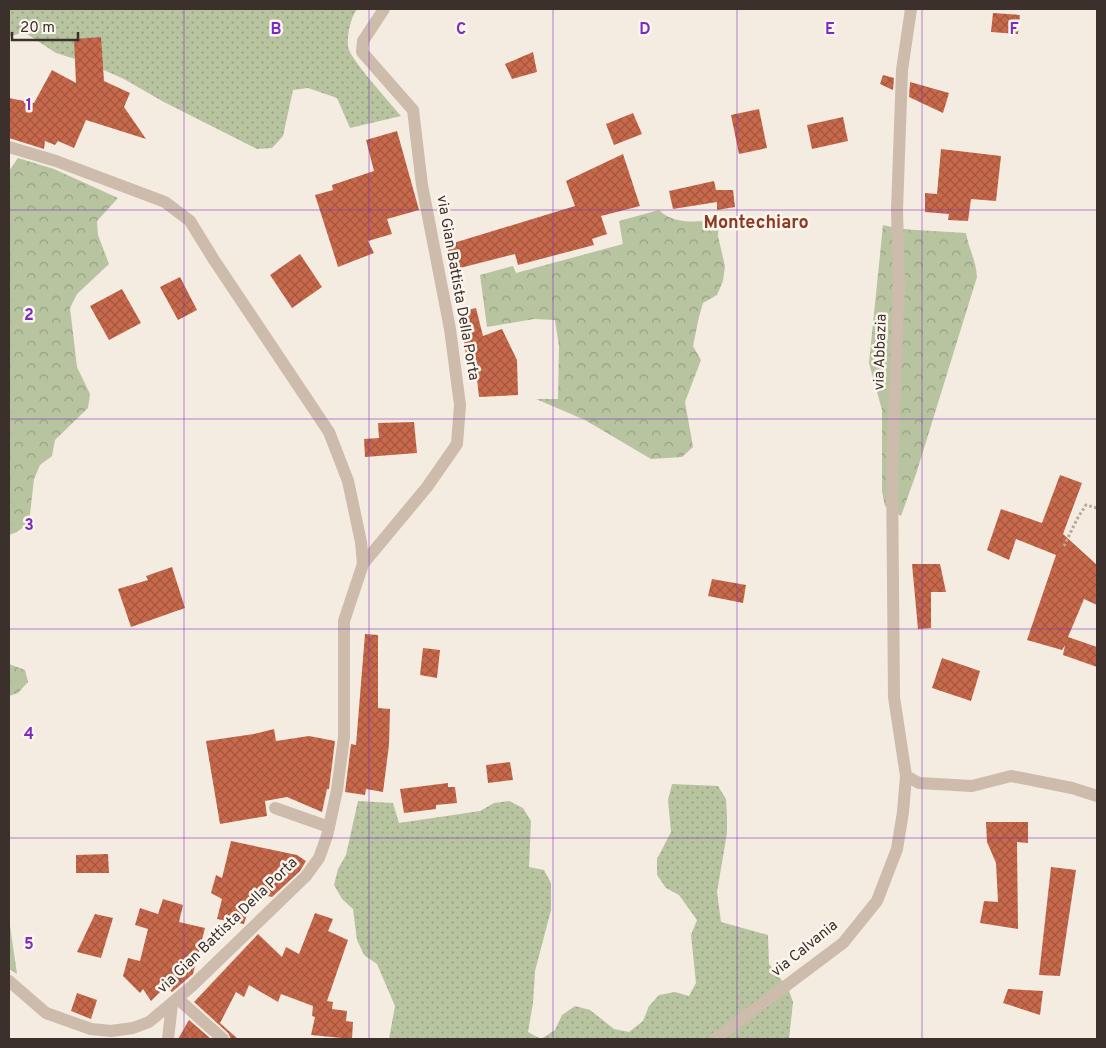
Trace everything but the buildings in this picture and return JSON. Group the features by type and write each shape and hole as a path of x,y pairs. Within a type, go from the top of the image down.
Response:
{"street":[{"name":"via Gian Battista Della Porta","path":"9,981 46,1012 91,1030 110,1031 133,1028 149,1022 175,1001 306,876 319,858 338,790 344,737 344,621 363,564 427,487 457,444 460,405 450,329 422,185 413,110 362,52 362,41 384,9"},
{"name":"via Abbazia","path":"894,697 892,470 899,283 897,210 902,70 911,9"},
{"path":"9,147 56,161 165,202 190,221 329,432 348,480 361,542 363,564"},
{"name":"via Calvania","path":"715,1039 843,943 877,901 897,849 906,776 894,697"},
{"path":"906,776 919,783 972,786 1011,776 1072,788 1097,796"},
{"path":"275,808 329,827"},
{"path":"168,1039 175,1001 223,1039"}],"path":[{"path":"1064,546 1086,505 1097,508"}],"green space":[{"path":"9,9 357,9 348,37 350,53 401,116 350,128 337,98 308,88 293,90 283,136 272,148 257,149 162,101 124,79 88,63 56,53 24,32 9,37"},
{"path":"18,158 54,169 118,198 97,221 98,235 109,264 77,294 70,308 77,367 90,394 88,408 55,440 52,456 40,465 34,479 29,523 17,532 9,535 9,171"},
{"path":"659,210 665,215 680,220 719,220 718,236 725,266 723,281 717,295 703,303 693,346 701,360 685,402 693,447 682,457 651,459 585,420 536,399 558,399 559,346 555,320 534,319 487,327 480,275 513,266 516,273 623,244 619,221"},
{"path":"883,225 900,229 966,233 977,277 916,474 901,516 885,506 882,491 882,410 869,363"},
{"path":"9,664 25,670 28,682 18,693 9,696"},
{"path":"672,784 718,786 726,799 727,816 727,833 717,892 721,922 768,935 769,964 788,988 793,1002 789,1039 541,1039 555,1030 562,1015 575,1006 590,1010 614,1029 629,1032 643,1021 649,1006 659,995 675,992 689,996 696,983 691,935 697,920 679,895 666,888 657,875 657,859 671,832 668,800"},
{"path":"358,801 393,803 399,823 480,811 494,803 509,801 523,808 531,821 529,867 544,870 551,883 551,910 535,971 533,1003 528,1032 541,1039 389,1039 395,1006 377,964 364,955 357,940 353,909 342,899 334,885 338,869 346,855"},
{"path":"9,919 17,974 9,969"}],"district":[{"name":"Montechiaro","path":"756,223"}]}
